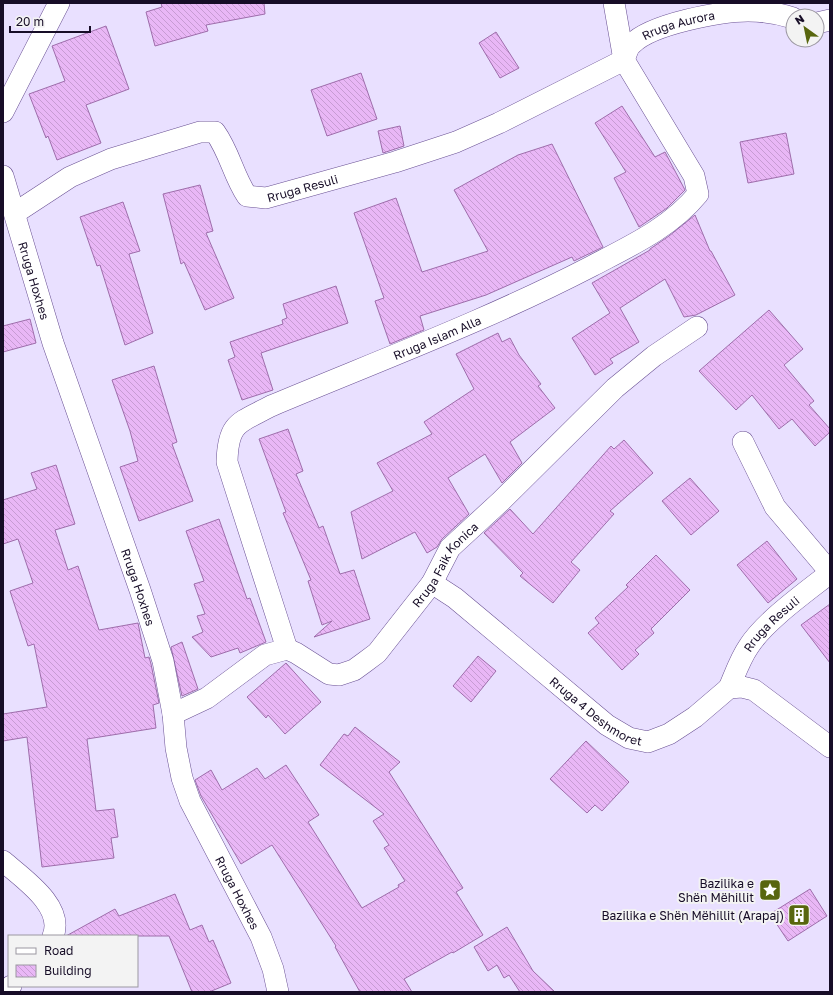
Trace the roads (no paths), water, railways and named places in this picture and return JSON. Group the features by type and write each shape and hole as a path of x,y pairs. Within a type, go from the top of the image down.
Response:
{"street":[{"path":"3,112 59,3"},
{"path":"614,3 624,60"},
{"name":"Rruga Aurora","path":"624,60 632,44 647,33 663,26 726,13 747,11 777,12 785,15"},
{"name":"Rruga Resuli","path":"15,213 70,177 104,162 200,132 215,132 224,145 239,184 247,196 266,198 395,162 456,142 624,60"},
{"name":"Rruga Islam Alla","path":"288,650 227,462 228,442 232,431 241,422 271,406 541,292 640,240 672,221 688,207 698,194 694,176 624,60"},
{"name":"Rruga Hoxhes","path":"3,176 52,343 140,590 163,661 173,714 176,748 182,778 190,801 261,937 273,969 278,992"},
{"name":"Rruga Faik Konica","path":"288,650 296,653 329,674 339,676 354,670 377,653 432,583 450,548 501,501 615,388 654,356 697,327"},
{"path":"743,442 775,507 830,572"},
{"name":"Rruga Resuli","path":"729,688 750,645 767,625 830,572"},
{"name":"Rruga 4 Deshmoret","path":"432,583 454,598 608,725 629,738 648,742 669,734 695,717 729,688"},
{"path":"173,714 206,698 265,655 288,650"},
{"path":"729,688 742,687 754,690 830,747"},
{"path":"3,861 41,894 51,907 55,930 53,935"}],"place":[{"name":"Bazilika e Shën Mëhillit","path":"770,890"},
{"name":"Bazilika e Shën Mëhillit (Arapaj)","path":"799,915"}]}
